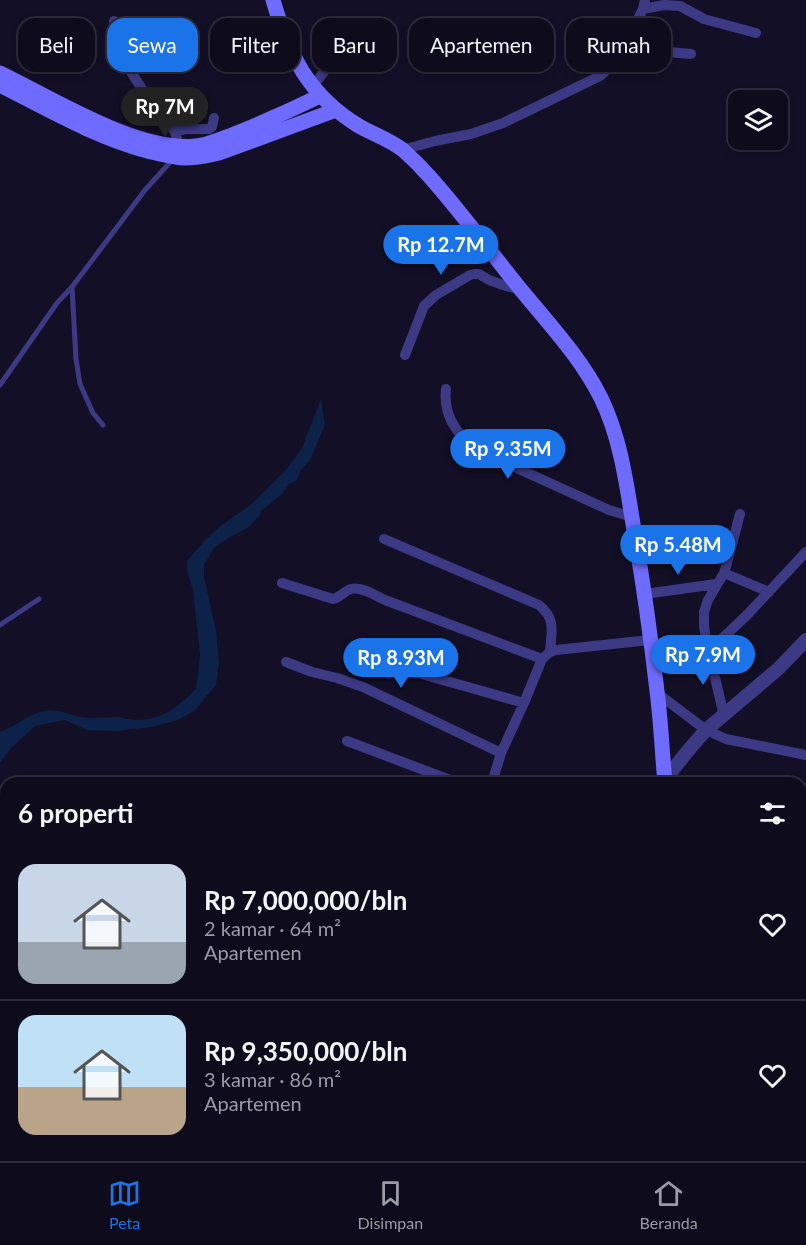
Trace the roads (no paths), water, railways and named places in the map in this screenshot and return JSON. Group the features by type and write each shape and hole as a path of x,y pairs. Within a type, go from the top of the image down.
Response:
{"main road":[{"path":"273,0 282,30 300,69 316,91 336,110 359,126 402,150 428,175 456,206 561,337 578,359 602,400 612,425 623,465 645,594 657,693 664,777"},
{"path":"0,73 85,116 191,158 219,153 336,110"},
{"path":"0,85 118,142 133,147 177,152 219,140 286,112 316,91"}],"street":[{"path":"637,18 644,4 680,6 704,19 756,33"},
{"path":"671,52 691,54"},
{"path":"131,72 153,106 175,132 177,152"},
{"path":"316,91 329,72"},
{"path":"402,150 471,134 503,123 592,81 604,72"},
{"path":"175,132 185,129 209,129 212,127 214,118"},
{"path":"405,354 424,306 436,295 470,275 479,274 496,283 522,290"},
{"path":"446,389 446,413 466,441 475,449 609,510 632,517"},
{"path":"724,716 704,626 704,612 716,584 724,573 740,514"},
{"path":"384,539 539,605 549,615 551,620 546,656 501,753 494,777"},
{"path":"709,651 747,615 806,552"},
{"path":"724,573 769,592"},
{"path":"282,583 333,598 340,597 350,589 360,589 385,600 546,656"},
{"path":"645,594 716,584"},
{"path":"546,656 556,650 650,640"},
{"path":"668,777 706,730 778,669 806,640"},
{"path":"368,656 397,667 524,703"},
{"path":"286,662 363,687 501,753"},
{"path":"657,693 706,730 726,739 806,755"},
{"path":"347,741 443,777"}],"lane":[{"path":"0,385 57,303 177,152"},
{"path":"72,287 76,359 80,384 93,413 103,425"},
{"path":"0,625 39,599"}],"water":[{"path":"321,399 325,425 310,460 301,470 297,480 289,484 281,495 261,511 247,528 215,547 204,565 204,577 216,631 219,663 216,685 194,711 178,720 152,727 116,731 87,730 65,720 35,726 11,748 0,763 0,732 33,714 59,711 87,718 119,717 135,720 155,718 170,711 196,689 200,655 193,590 187,570 187,561 219,527 252,504 285,471 301,450"}]}
